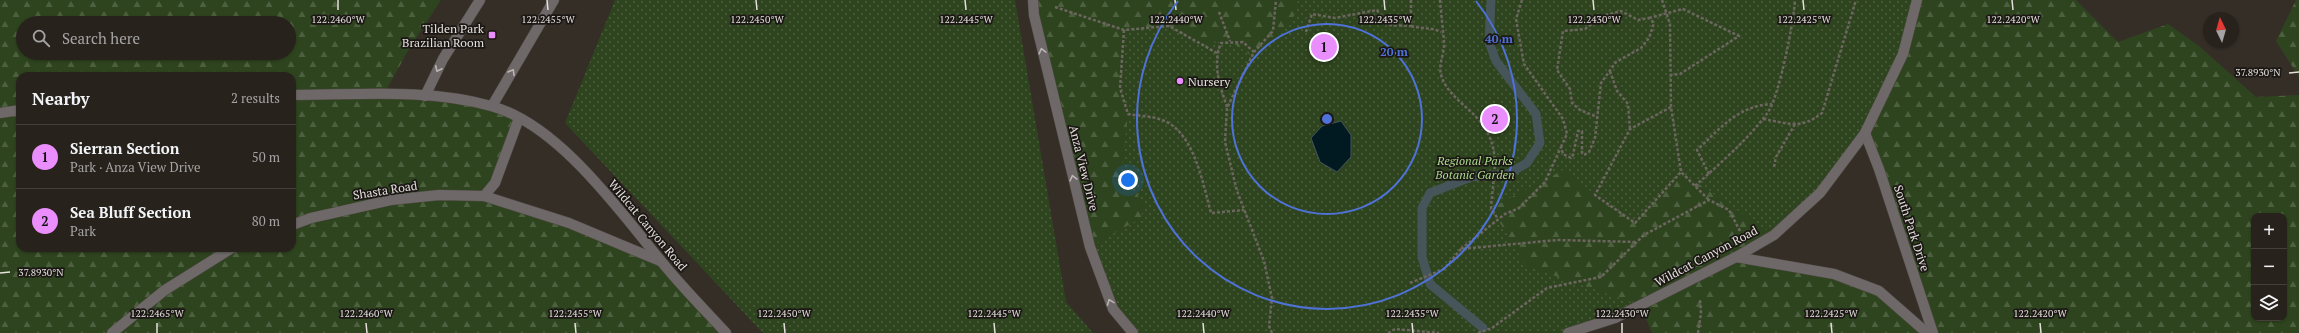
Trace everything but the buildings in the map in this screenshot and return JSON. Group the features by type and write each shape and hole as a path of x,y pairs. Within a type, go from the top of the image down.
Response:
{"street":[{"path":"425,96 443,59 480,0"},
{"path":"492,106 554,0"},
{"name":"Anza View Drive","path":"1033,0 1034,15 1090,247 1113,309 1133,333"},
{"name":"Wildcat Canyon Road","path":"1568,333 1615,318 1736,257 1774,234 1820,193 1865,132 1903,54 1916,0"},
{"name":"Wildcat Canyon Road","path":"296,95 425,96 492,106 519,118 556,142 617,205 661,262 726,333"},
{"path":"0,113 16,111"},
{"path":"484,196 495,183 519,118"},
{"name":"South Park Drive","path":"1865,132 1879,169 1933,333"},
{"name":"Shasta Road","path":"296,224 311,218 391,200 439,195 484,196 569,223 661,262"},
{"path":"112,333 165,290 226,252"},
{"path":"1736,257 1834,274 1879,291 1927,333"}],"path":[{"path":"1227,108 1254,52 1273,31 1276,0"},
{"path":"1411,0 1411,26"},
{"path":"1440,0 1444,43 1440,59 1442,78 1451,94 1475,115 1486,129 1493,143 1495,158 1491,208 1498,219"},
{"path":"1410,283 1444,269 1461,249 1498,219 1519,208 1545,182 1567,134 1563,119 1524,64 1516,19 1522,0"},
{"path":"1662,0 1670,24 1671,107 1681,172 1709,200 1729,210 1750,249"},
{"path":"1696,186 1742,143 1769,111 1782,70 1795,0"},
{"path":"1762,119 1796,124 1810,122 1822,112 1856,0"},
{"path":"1055,7 1124,30 1169,26 1217,53"},
{"path":"1597,117 1580,110 1572,103 1570,89 1557,70 1563,31 1585,29 1603,16 1621,11 1638,20 1683,9 1739,36 1680,74 1671,75"},
{"path":"1306,32 1312,14 1335,18 1377,10 1387,25 1411,26 1421,29 1433,28 1442,32"},
{"path":"1219,12 1230,41"},
{"path":"1561,147 1563,154 1571,158 1578,131 1582,131 1582,152 1584,155 1589,152 1594,138 1601,83 1616,62 1641,48 1649,38 1654,23 1649,18"},
{"path":"1124,30 1120,88 1128,114 1162,120 1176,127 1193,152 1211,213 1244,210"},
{"path":"1254,52 1243,42 1230,41 1221,43 1217,53 1217,74 1227,108 1225,142 1237,191 1264,261 1272,298 1269,326 1272,333"},
{"path":"1610,71 1617,91 1628,104 1630,129 1595,195 1635,223 1681,172"},
{"path":"1709,174 1697,150 1737,114 1755,105 1772,104"},
{"path":"1630,129 1671,107"},
{"path":"1774,167 1776,157 1796,124"},
{"path":"1478,333 1492,328 1547,288 1601,277 1644,235 1709,200"},
{"path":"1461,249 1557,240 1637,242"},
{"path":"1698,333 1701,313"},
{"path":"1388,333 1395,329 1439,333"}],"green space":[{"path":"0,0 441,0 409,49 384,94 461,100 519,118 485,196 661,262 726,333 0,333"},
{"path":"615,0 1015,0 1066,302 1093,333 763,333 565,123"},
{"name":"Regional Parks Botanic Garden","path":"1033,0 1917,0 1903,54 1865,133 1820,193 1774,235 1699,276 1568,333 1133,333 1113,309 1090,247"},
{"path":"1033,0 1298,0 1294,16 1255,58 1230,41 1201,44 1169,26 1124,30 1120,88 1128,114 1121,175 1144,203 1141,218 1090,247"},
{"path":"1917,0 2076,0 2118,42 2168,24 2199,46 2256,97 2299,95 2299,333 1933,333 1865,133 1903,54"},
{"path":"2296,0 2299,0 2299,77 2276,41"},
{"path":"1565,169 1595,195 1635,223 1681,172 1774,235 1737,257 1778,264 1879,291 1927,333 1652,333 1640,305 1526,266 1491,208"}],"water":[{"path":"1341,121 1351,135 1351,157 1337,172 1320,162 1311,138 1322,126"}],"waterway":[{"path":"1483,328 1430,284 1422,257 1422,208 1430,193 1471,177 1508,174 1527,163 1540,143 1536,114 1496,61 1489,42 1491,0"}],"place":[{"name":"Tilden Park Brazilian Room","path":"492,35"},
{"name":"Sierran Section","path":"1324,47"},
{"name":"Nursery","path":"1180,81"},
{"name":"Sea Bluff Section","path":"1495,119"}]}
